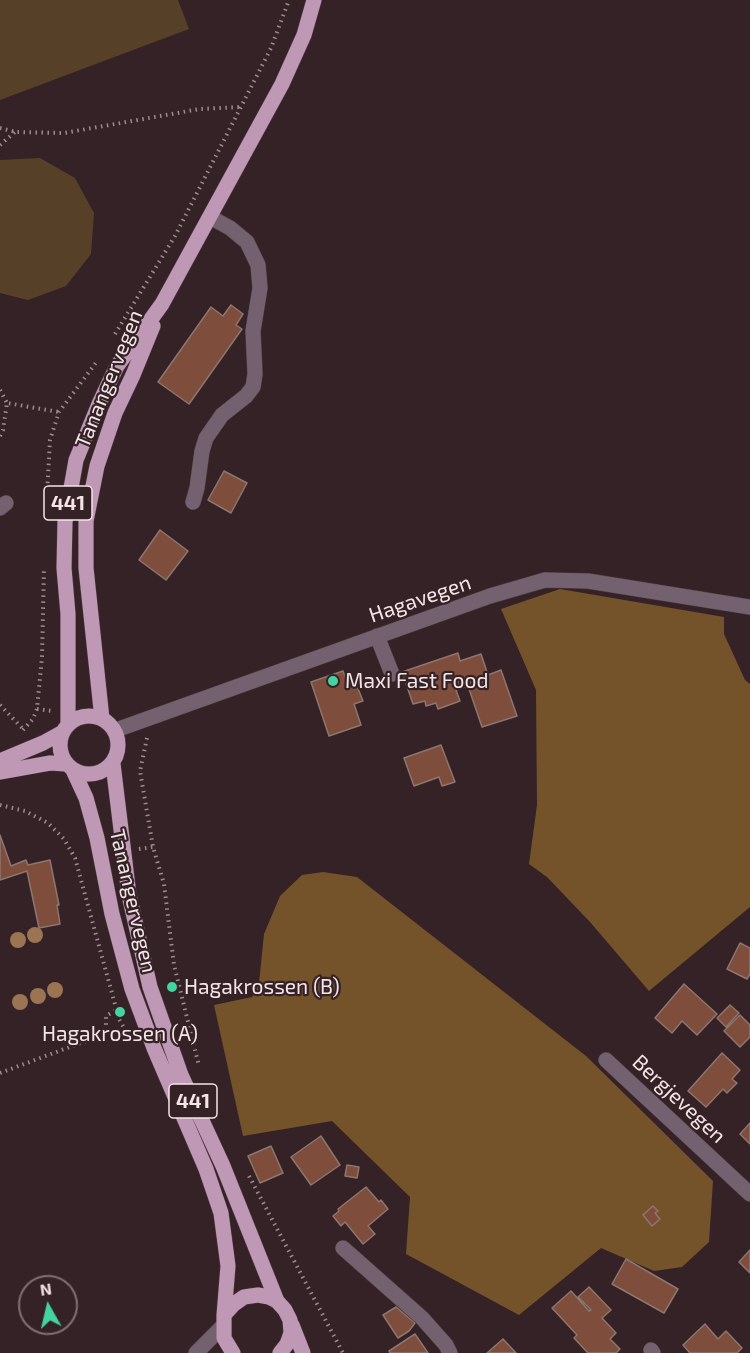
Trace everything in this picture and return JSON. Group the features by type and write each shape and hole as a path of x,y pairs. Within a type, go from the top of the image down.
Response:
{"main road":[{"name":"Tanangervegen","path":"102,719 86,568 86,521 97,466 115,413 162,304 282,84 304,34 314,0"},
{"name":"Tanangervegen","path":"66,728 68,614 64,567 65,522 76,460 117,366 162,304"},
{"path":"0,761 66,728 78,718 90,716 102,719 116,730"},
{"name":"441","path":"66,728 60,748 70,767"},
{"name":"441","path":"113,764 118,754 119,743 116,730"},
{"path":"0,772 50,763 70,767 83,774 94,775 113,764"},
{"name":"Tanangervegen","path":"113,764 129,895 150,987 181,1075 235,1195 277,1301"},
{"name":"Tanangervegen","path":"70,767 86,798 98,838 112,914 132,989 154,1048 206,1169 221,1213 228,1266 223,1320"},
{"path":"223,1320 234,1304 244,1297 258,1295 277,1301"},
{"name":"441","path":"277,1301 285,1310 303,1353"},
{"name":"441","path":"223,1320 224,1338 233,1353"},
{"path":"280,1353 291,1333 290,1320"}],"street":[{"path":"193,502 206,438 222,415 250,392 255,374 253,331 260,288 258,265 247,242 230,228 210,217"},
{"name":"Hagavegen","path":"116,730 490,596 545,580 588,581 750,607"},
{"path":"377,636 392,674"},
{"name":"Bergjevegen","path":"606,1060 750,1194"},
{"path":"343,1248 422,1318 446,1345 450,1353"},
{"path":"196,1353 223,1320"}],"path":[{"path":"0,128 15,132 64,133 200,109 241,107"},
{"path":"0,145 15,132"},
{"path":"0,390 7,404 0,436"},
{"path":"7,404 59,412"},
{"path":"0,705 24,730"},
{"path":"146,719 147,735 140,771 153,847 164,884 174,965 200,1068"},
{"path":"0,805 25,811 48,823 64,838 75,858"},
{"path":"0,1073 102,1035 106,1027 106,1016 116,1010"},
{"path":"246,1170 343,1353"}],"shaded area":[{"path":"0,0 178,0 189,29 0,100"},
{"path":"40,158 75,178 94,213 91,254 66,286 28,300 0,293 0,160"},
{"path":"560,589 724,617 724,634 745,680 750,684 750,907 649,991 590,922 547,877 529,864 537,805 536,690 501,609"},
{"path":"323,872 357,877 586,1056 713,1181 709,1242 682,1267 654,1271 601,1248 519,1315 406,1254 410,1197 332,1121 243,1136 214,1005 252,997 259,983 264,934 280,896 302,875"}],"building":[{"path":"231,305 243,314 236,325 242,329 189,404 158,382 211,307 223,316"},
{"path":"224,471 247,483 231,513 208,500"},
{"path":"160,530 188,551 166,580 139,560"},
{"path":"458,653 460,661 481,654 488,675 501,670 517,716 482,727 468,686 456,690 460,701 438,709 436,703 426,706 425,701 413,704 402,672"},
{"path":"343,671 349,688 357,686 363,701 354,704 361,725 329,736 311,682"},
{"path":"441,745 455,782 442,786 439,777 414,786 404,758"},
{"path":"0,835 11,866 26,860 28,865 50,860 59,905 57,905 60,924 39,928 27,871 0,880"},
{"path":"740,943 750,948 750,974 747,979 727,969"},
{"path":"684,984 717,1014 697,1035 682,1021 672,1033 655,1018"},
{"path":"730,1005 739,1013 726,1027 717,1018"},
{"path":"740,1015 750,1025 750,1037 740,1047 724,1031"},
{"path":"722,1053 740,1070 732,1079 737,1083 727,1093 723,1089 706,1107 688,1091"},
{"path":"750,1123 750,1144 740,1134"},
{"path":"321,1136 340,1165 311,1185 291,1157"},
{"path":"271,1146 283,1173 260,1183 248,1156"},
{"path":"347,1165 359,1167 357,1178 345,1176"},
{"path":"366,1187 388,1209 368,1226 375,1234 363,1244 345,1222 341,1226 333,1216 339,1211 338,1209"},
{"path":"653,1206 658,1211 655,1213 660,1219 652,1226 643,1215"},
{"path":"750,1250 750,1273 739,1262"},
{"path":"626,1259 678,1289 664,1313 612,1284"},
{"path":"589,1287 611,1310 602,1318 616,1333 610,1339 620,1349 616,1353 588,1353 574,1338 577,1335 552,1308 571,1291 589,1311 591,1310 578,1297"},
{"path":"396,1307 415,1323 409,1331 398,1338 383,1315"},
{"path":"705,1324 718,1339 726,1331 742,1348 737,1353 690,1353 683,1345"},
{"path":"415,1334 428,1353 390,1353 389,1351"},
{"path":"503,1339 516,1353 487,1353"}],"place":[{"name":"Maxi Fast Food","path":"333,681"},
{"name":"Hagakrossen (B)","path":"172,987"},
{"name":"Hagakrossen (A)","path":"120,1012"}]}
